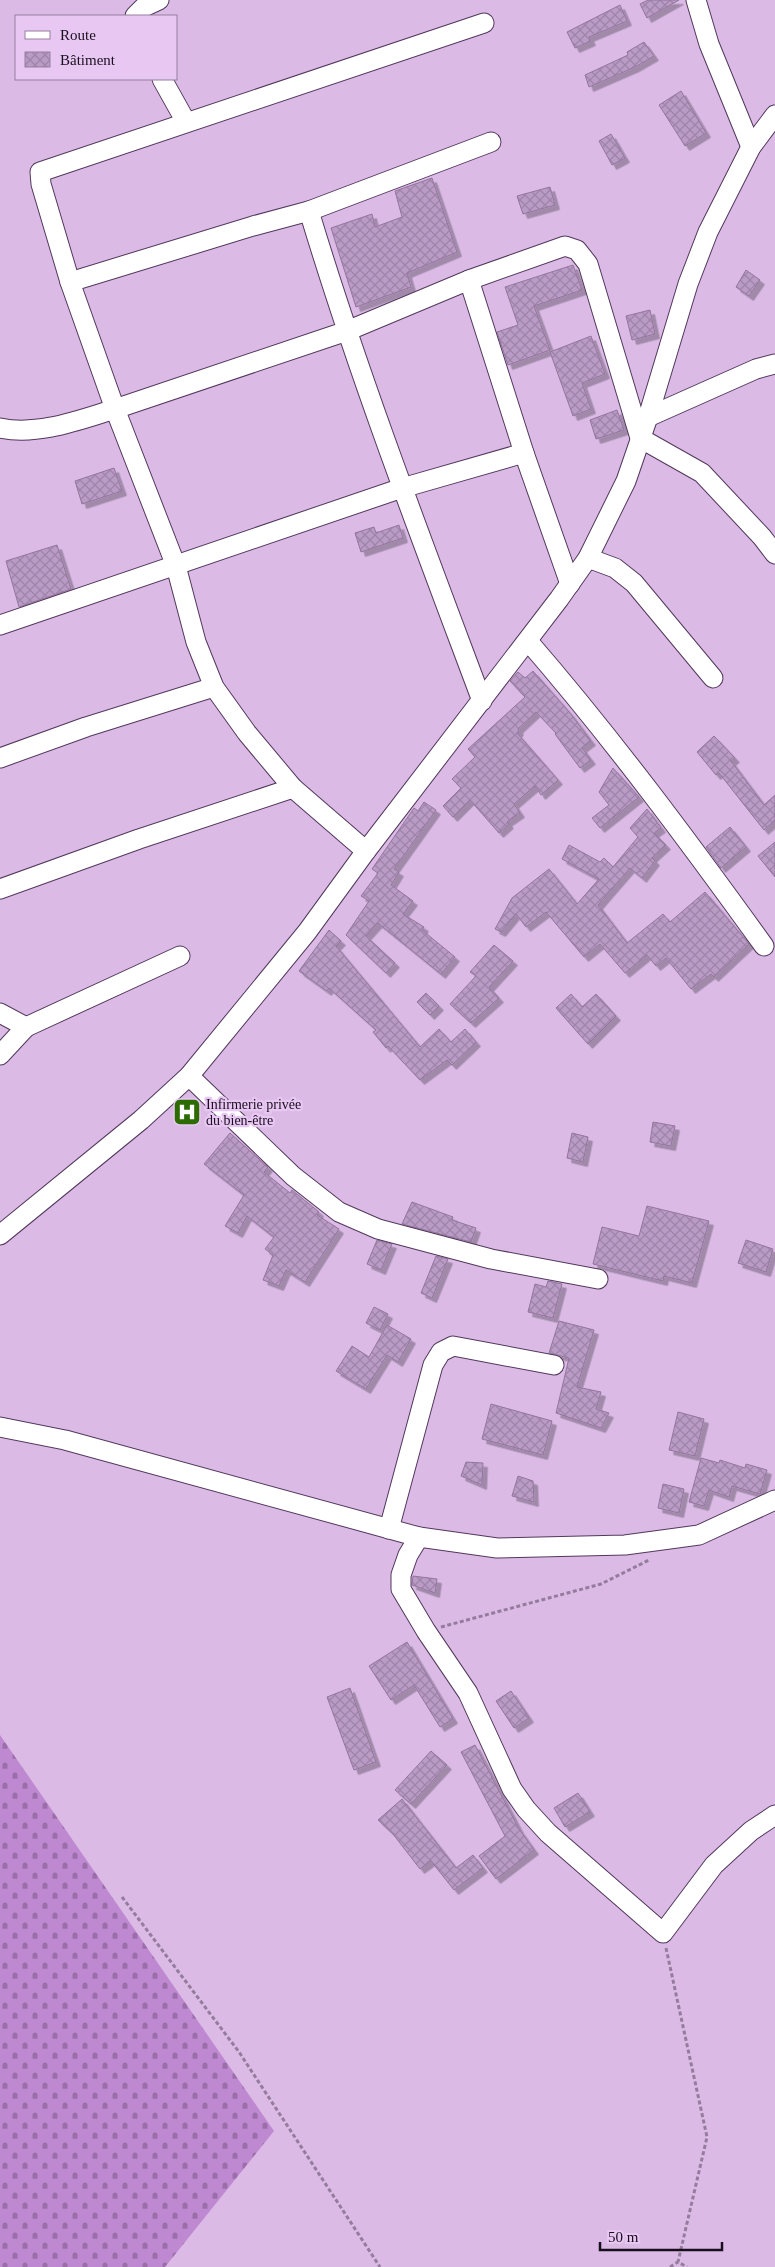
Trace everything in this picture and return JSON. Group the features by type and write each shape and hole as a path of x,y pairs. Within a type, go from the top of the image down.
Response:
{"street":[{"path":"136,15 144,6 159,0"},
{"path":"696,0 709,44 751,147"},
{"path":"366,851 293,788 247,733 214,687 196,642 176,566 115,409 70,282 41,184 40,172 484,23"},
{"path":"163,80 186,122"},
{"path":"0,1236 140,1120 189,1076 307,932 366,851 528,641 588,558 626,481 692,275 708,232 751,147 775,115"},
{"path":"70,282 253,226 309,211 491,142"},
{"path":"309,211 347,331 402,488 482,701"},
{"path":"0,428 28,430 50,427 115,409 347,331 469,280 565,246 577,250 588,264 640,438 702,473 762,537 775,554"},
{"path":"469,280 524,453 570,584"},
{"path":"648,417 756,369 775,364"},
{"path":"0,625 402,488 524,453"},
{"path":"588,558 615,568 634,583 712,678"},
{"path":"528,641 572,692 639,777 764,946"},
{"path":"0,758 86,727 214,687"},
{"path":"0,889 139,839 293,788"},
{"path":"0,1055 26,1027 180,956"},
{"path":"0,1013 26,1027"},
{"path":"189,1076 293,1176 339,1212 378,1230 492,1259 598,1279"},
{"path":"389,1529 433,1365 441,1352 453,1346 554,1365"},
{"path":"0,1426 65,1440 419,1537 497,1548 625,1545 699,1536 775,1500"},
{"path":"419,1537 408,1555 401,1575 402,1589 426,1631 468,1693 512,1789 526,1808 573,1856 663,1932 714,1864 751,1831 775,1815"}],"path":[{"path":"426,1631 601,1584 654,1558"},
{"path":"122,1897 238,2052 380,2267"},
{"path":"663,1932 706,2136 678,2262 670,2267"},
{"path":"678,2262 687,2267"}],"green space":[{"path":"0,1735 274,2131 165,2267 0,2267"}],"building":[{"path":"648,0 679,0 647,18 640,4"},
{"path":"620,5 627,21 589,37 591,41 575,48 567,32"},
{"path":"644,42 654,56 635,67 589,87 585,75 628,55 627,52"},
{"path":"681,91 706,133 685,146 659,105"},
{"path":"611,134 625,158 612,165 599,141"},
{"path":"432,178 457,252 407,273 411,287 356,307 331,228 372,214 375,227 402,217 395,191"},
{"path":"550,187 555,205 523,214 517,196"},
{"path":"573,265 582,290 534,306 550,350 508,365 497,332 518,325 505,287"},
{"path":"746,270 760,280 749,296 736,287"},
{"path":"650,310 655,334 632,340 626,316"},
{"path":"591,336 605,374 582,383 591,409 573,416 550,352"},
{"path":"617,410 624,430 596,439 590,420"},
{"path":"114,468 122,491 82,504 75,481"},
{"path":"399,525 403,538 361,552 355,533 374,527 376,533"},
{"path":"57,545 71,589 19,607 6,561"},
{"path":"533,671 570,713 591,741 582,748 591,760 580,768 556,733 536,712 518,729 517,733 558,780 541,795 535,786 514,804 520,813 507,822 509,824 499,833 470,800 453,817 443,806 461,788 452,779 475,757 468,749 525,697 510,681 518,672 525,678"},
{"path":"714,736 735,758 731,761 764,805 775,795 775,820 764,830 719,773 716,775 697,752"},
{"path":"613,768 639,797 600,828 592,818 609,805 599,792"},
{"path":"424,802 436,810 394,869 399,872 391,885 413,901 403,914 424,927 422,930 455,957 441,974 378,923 366,936 395,963 386,973 346,935 369,901 361,896 378,873 372,869 414,808 418,811"},
{"path":"647,809 661,828 654,833 666,845 652,858 655,861 642,878 630,868 598,905 627,943 663,914 670,922 705,892 749,944 714,977 711,974 691,989 666,958 656,966 647,955 625,973 600,944 584,957 546,912 526,927 516,914 501,932 495,929 512,898 549,869 577,904 599,879 562,859 569,845 600,862 604,858 613,867 638,837 630,828"},
{"path":"730,827 746,847 721,868 706,847"},
{"path":"775,842 775,877 758,856"},
{"path":"329,930 341,941 336,946 420,1047 439,1029 451,1042 465,1029 476,1042 452,1065 447,1060 420,1080 388,1046 386,1048 373,1032 376,1030 329,988 327,991 299,971"},
{"path":"494,945 513,961 489,987 499,998 471,1023 450,1004 476,976 470,972"},
{"path":"426,993 439,1006 430,1015 417,1002"},
{"path":"571,994 582,1007 596,994 616,1016 588,1044 556,1008"},
{"path":"653,1122 675,1126 671,1146 650,1142"},
{"path":"230,1133 268,1167 264,1172 290,1193 292,1190 319,1212 317,1215 339,1229 305,1282 286,1270 279,1286 263,1280 273,1255 265,1249 274,1237 247,1216 238,1233 225,1226 244,1195 204,1164"},
{"path":"572,1133 588,1137 583,1162 567,1158"},
{"path":"412,1202 453,1217 452,1220 476,1228 471,1242 402,1224"},
{"path":"647,1206 709,1221 692,1283 664,1276 663,1281 593,1264 602,1227 639,1236"},
{"path":"377,1240 392,1244 381,1270 367,1264"},
{"path":"746,1240 773,1249 766,1272 738,1263"},
{"path":"436,1256 448,1259 432,1298 421,1293"},
{"path":"548,1281 562,1284 553,1318 528,1312 535,1284 546,1287"},
{"path":"374,1307 388,1314 380,1330 366,1323"},
{"path":"559,1321 594,1330 577,1387 601,1392 596,1409 609,1413 601,1428 556,1413 569,1358 549,1353"},
{"path":"387,1325 411,1339 398,1362 387,1355 366,1389 336,1371 352,1346 369,1357"},
{"path":"491,1404 552,1421 543,1455 482,1439"},
{"path":"678,1412 704,1419 695,1456 669,1450"},
{"path":"701,1458 719,1463 720,1460 745,1468 746,1464 767,1470 760,1494 732,1486 729,1497 709,1490 704,1506 689,1502"},
{"path":"466,1462 483,1463 482,1485 461,1476"},
{"path":"518,1476 533,1481 534,1502 512,1496"},
{"path":"663,1484 684,1489 679,1513 658,1508"},
{"path":"413,1576 437,1579 435,1593 412,1585"},
{"path":"407,1642 453,1719 440,1727 414,1685 391,1700 369,1666"},
{"path":"350,1688 376,1762 354,1770 327,1697"},
{"path":"511,1691 529,1718 514,1728 496,1701"},
{"path":"475,1745 519,1829 534,1850 496,1879 479,1856 505,1836 461,1752"},
{"path":"431,1751 447,1765 411,1804 395,1790"},
{"path":"578,1793 590,1812 565,1827 554,1808"},
{"path":"402,1799 456,1868 473,1855 483,1868 454,1890 431,1861 420,1869 393,1834 378,1820"}],"place":[{"name":"Infirmerie privée du bien-être","path":"187,1112"}]}
